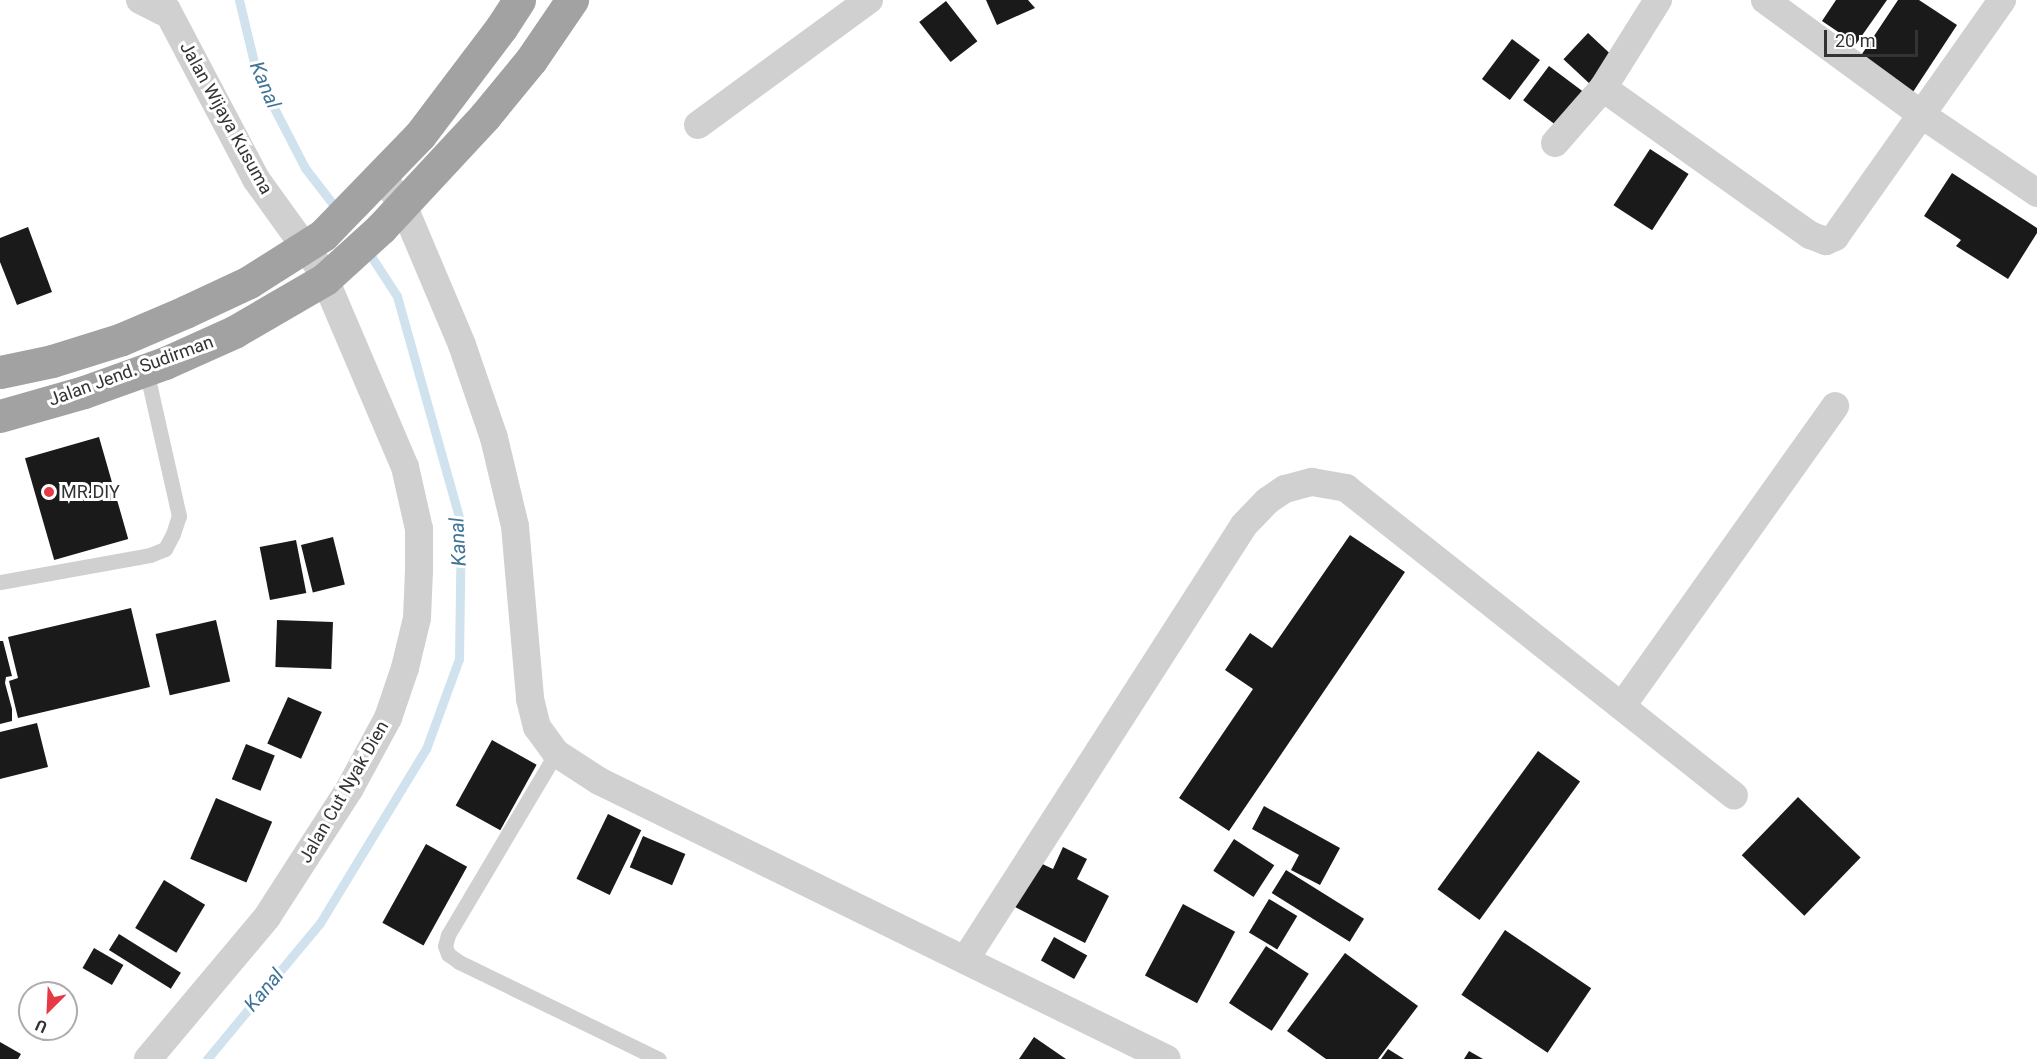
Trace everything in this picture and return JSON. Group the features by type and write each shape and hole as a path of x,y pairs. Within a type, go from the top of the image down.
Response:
{"highway":[{"name":"Jalan Jend. Sudirman","path":"0,372 52,361 122,339 249,282 313,241 356,202 427,126 501,28 519,0"},
{"name":"Jalan Jend. Sudirman","path":"0,416 84,392 146,370 234,332 336,269 392,217 485,116 531,60 572,0"}],"street":[{"name":"Jalan Wijaya Kusuma","path":"140,0 162,11 170,5 256,180 336,269"},
{"path":"698,125 869,0"},
{"path":"1555,143 1603,88 1658,0"},
{"path":"1765,0 1922,115 2037,193"},
{"path":"1603,88 1810,235 1826,242 1835,237 2002,0"},
{"path":"381,175 392,217 462,345 494,438 515,526 530,699 537,727 556,753 599,781 1167,1059"},
{"name":"Jalan Cut Nyak Dien","path":"148,1059 267,917 350,788 388,718 405,668 417,618 419,529 405,467 336,269"},
{"path":"1622,706 1835,406"},
{"path":"965,960 1244,525 1267,501 1285,489 1312,482 1346,488 1734,795"}],"lane":[{"path":"0,582 150,555 165,549 179,516 146,370"},
{"path":"556,753 448,935 445,946 448,954 459,962 659,1059"}],"building":[{"path":"986,0 1028,0 1035,8 997,25"},
{"path":"1836,0 1887,0 1856,44 1822,21"},
{"path":"1898,0 1919,0 1957,25 1911,95 1858,60"},
{"path":"946,1 977,41 951,62 919,22"},
{"path":"1588,33 1615,58 1591,85 1563,59"},
{"path":"1512,39 1540,60 1510,100 1482,79"},
{"path":"1549,66 1585,93 1559,127 1523,100"},
{"path":"1650,149 1689,174 1652,230 1614,205"},
{"path":"1952,173 2037,228 2037,233 2008,279 1956,246 1961,240 1924,216"},
{"path":"28,227 52,292 17,305 0,262 0,238"},
{"path":"99,437 128,539 54,560 25,458"},
{"path":"1350,535 1405,572 1229,831 1179,798 1253,689 1225,670 1250,633 1272,648"},
{"path":"333,537 345,585 313,593 301,545"},
{"path":"296,540 306,593 270,600 260,547"},
{"path":"131,608 150,687 18,718 9,681 18,678 8,637"},
{"path":"216,620 230,681 170,695 156,634"},
{"path":"277,620 333,622 331,669 275,667"},
{"path":"0,641 3,641 12,676 6,677 5,683 12,709 12,721 0,724"},
{"path":"288,697 322,712 301,759 267,744"},
{"path":"37,723 48,767 0,779 0,732"},
{"path":"492,740 537,765 500,830 456,806"},
{"path":"246,744 275,756 261,791 232,779"},
{"path":"1538,751 1580,782 1480,920 1437,889"},
{"path":"1798,797 1861,857 1804,916 1742,855"},
{"path":"216,798 272,822 246,883 190,859"},
{"path":"1264,806 1340,848 1320,885 1291,870 1299,855 1252,829"},
{"path":"608,814 641,830 610,895 576,879"},
{"path":"643,836 685,854 672,885 630,867"},
{"path":"1234,839 1274,865 1254,897 1213,871"},
{"path":"426,844 467,867 423,946 382,923"},
{"path":"1063,847 1087,859 1077,879 1109,896 1085,943 1013,906 1036,861 1053,869"},
{"path":"1286,870 1364,919 1350,942 1272,893"},
{"path":"164,880 205,905 176,953 135,928"},
{"path":"1269,899 1297,916 1277,949 1249,932"},
{"path":"1183,904 1235,932 1197,1003 1145,976"},
{"path":"1505,930 1591,988 1548,1053 1461,995"},
{"path":"119,934 181,973 171,989 109,950"},
{"path":"1054,937 1087,955 1074,979 1041,961"},
{"path":"1266,946 1309,974 1272,1031 1229,1003"},
{"path":"94,948 123,965 112,985 82,968"},
{"path":"1345,953 1418,1006 1378,1059 1326,1059 1287,1031"},
{"path":"1034,1037 1066,1059 1019,1059"},
{"path":"0,1042 21,1054 18,1059 0,1059"},
{"path":"1388,1049 1404,1059 1381,1059"},
{"path":"1469,1051 1483,1059 1464,1059"}],"waterway":[{"name":"Kanal","path":"239,0 257,75 305,168 339,212"},
{"name":"Kanal","path":"207,1059 320,923 426,749 459,659 461,524 397,296 367,250"}],"place":[{"name":"MR.DIY","path":"49,492"}]}
